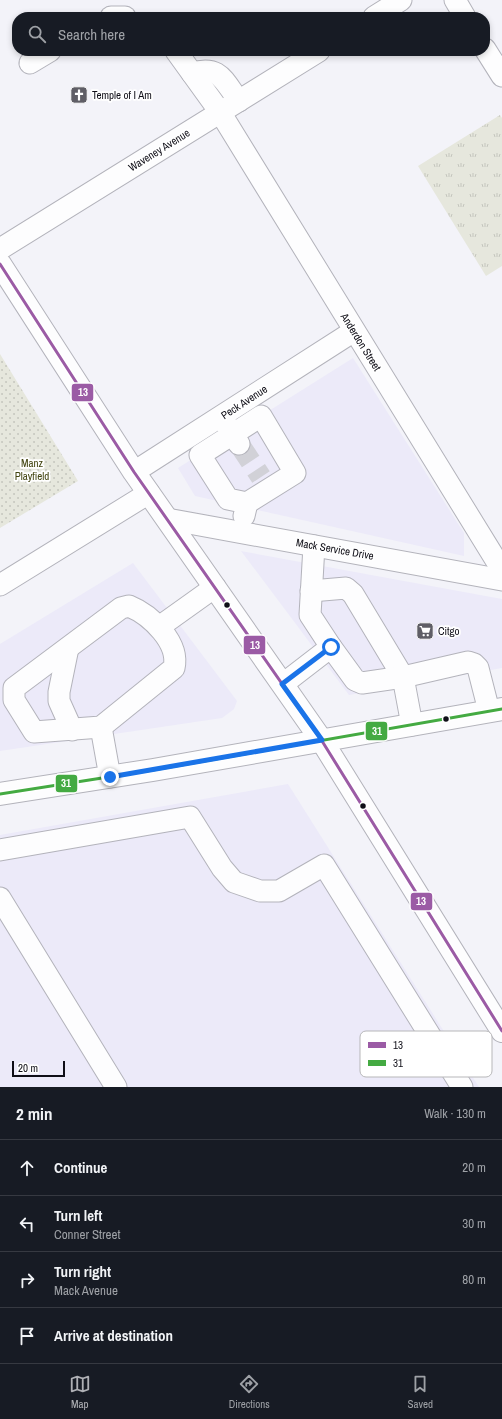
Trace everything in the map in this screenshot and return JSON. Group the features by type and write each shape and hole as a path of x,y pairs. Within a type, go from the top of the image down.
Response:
{"main road":[{"path":"0,264 134,472 322,740 502,1031"},
{"path":"0,794 110,777 495,710"}],"street":[{"path":"382,12 401,0"},
{"path":"455,0 462,12"},
{"path":"30,63 42,56"},
{"name":"Anderdon Street","path":"180,56 220,112 502,570"},
{"name":"Waveney Avenue","path":"0,249 311,56"},
{"path":"489,56 502,76"},
{"path":"192,73 203,70 213,70 221,77 239,101"},
{"name":"Peck Avenue","path":"134,472 354,331"},
{"path":"221,416 236,439"},
{"path":"240,532 247,504 265,484 295,473 260,416 236,439 200,455 228,500 247,504"},
{"path":"0,585 149,493"},
{"name":"Mack Service Drive","path":"167,519 502,580"},
{"path":"314,546 310,615 355,680 369,683 468,662 474,664 478,668 495,710"},
{"path":"159,627 215,587"},
{"path":"311,591 346,588 353,594 403,677 412,725"},
{"path":"129,606 136,608 159,627 175,652 174,668 101,727 34,732 14,700 14,688 121,608 129,606"},
{"path":"282,684 331,647"},
{"path":"68,648 58,701 72,730"},
{"path":"101,727 110,777"},
{"path":"0,850 190,817 222,868 234,882 260,891 280,891 324,865 427,1031"},
{"path":"0,898 116,1087"},
{"path":"456,1077 462,1087"}],"shaded area":[{"path":"353,358 464,533 464,556 195,496 178,468"},
{"path":"241,551 502,599 502,668 349,695"},
{"path":"133,563 237,701 234,709 222,718 0,751 0,644"},
{"path":"288,784 444,1031 360,1031 360,1077 473,1077 479,1087 0,1087 0,835"}],"green space":[{"path":"500,115 502,118 502,266 486,276 418,166"},
{"name":"Manz Playfield","path":"0,354 78,481 0,528"}],"tunnel":[{"path":"239,444 261,477"}],"transit line":[{"name":"13","path":"0,264 134,472 322,741 502,1031"},
{"name":"31","path":"0,794 153,770 502,709"}],"place":[{"name":"Temple of I Am","path":"79,95"},
{"name":"Citgo","path":"425,631"}],"route":[{"path":"110,777 322,740 282,684 331,647"}]}
